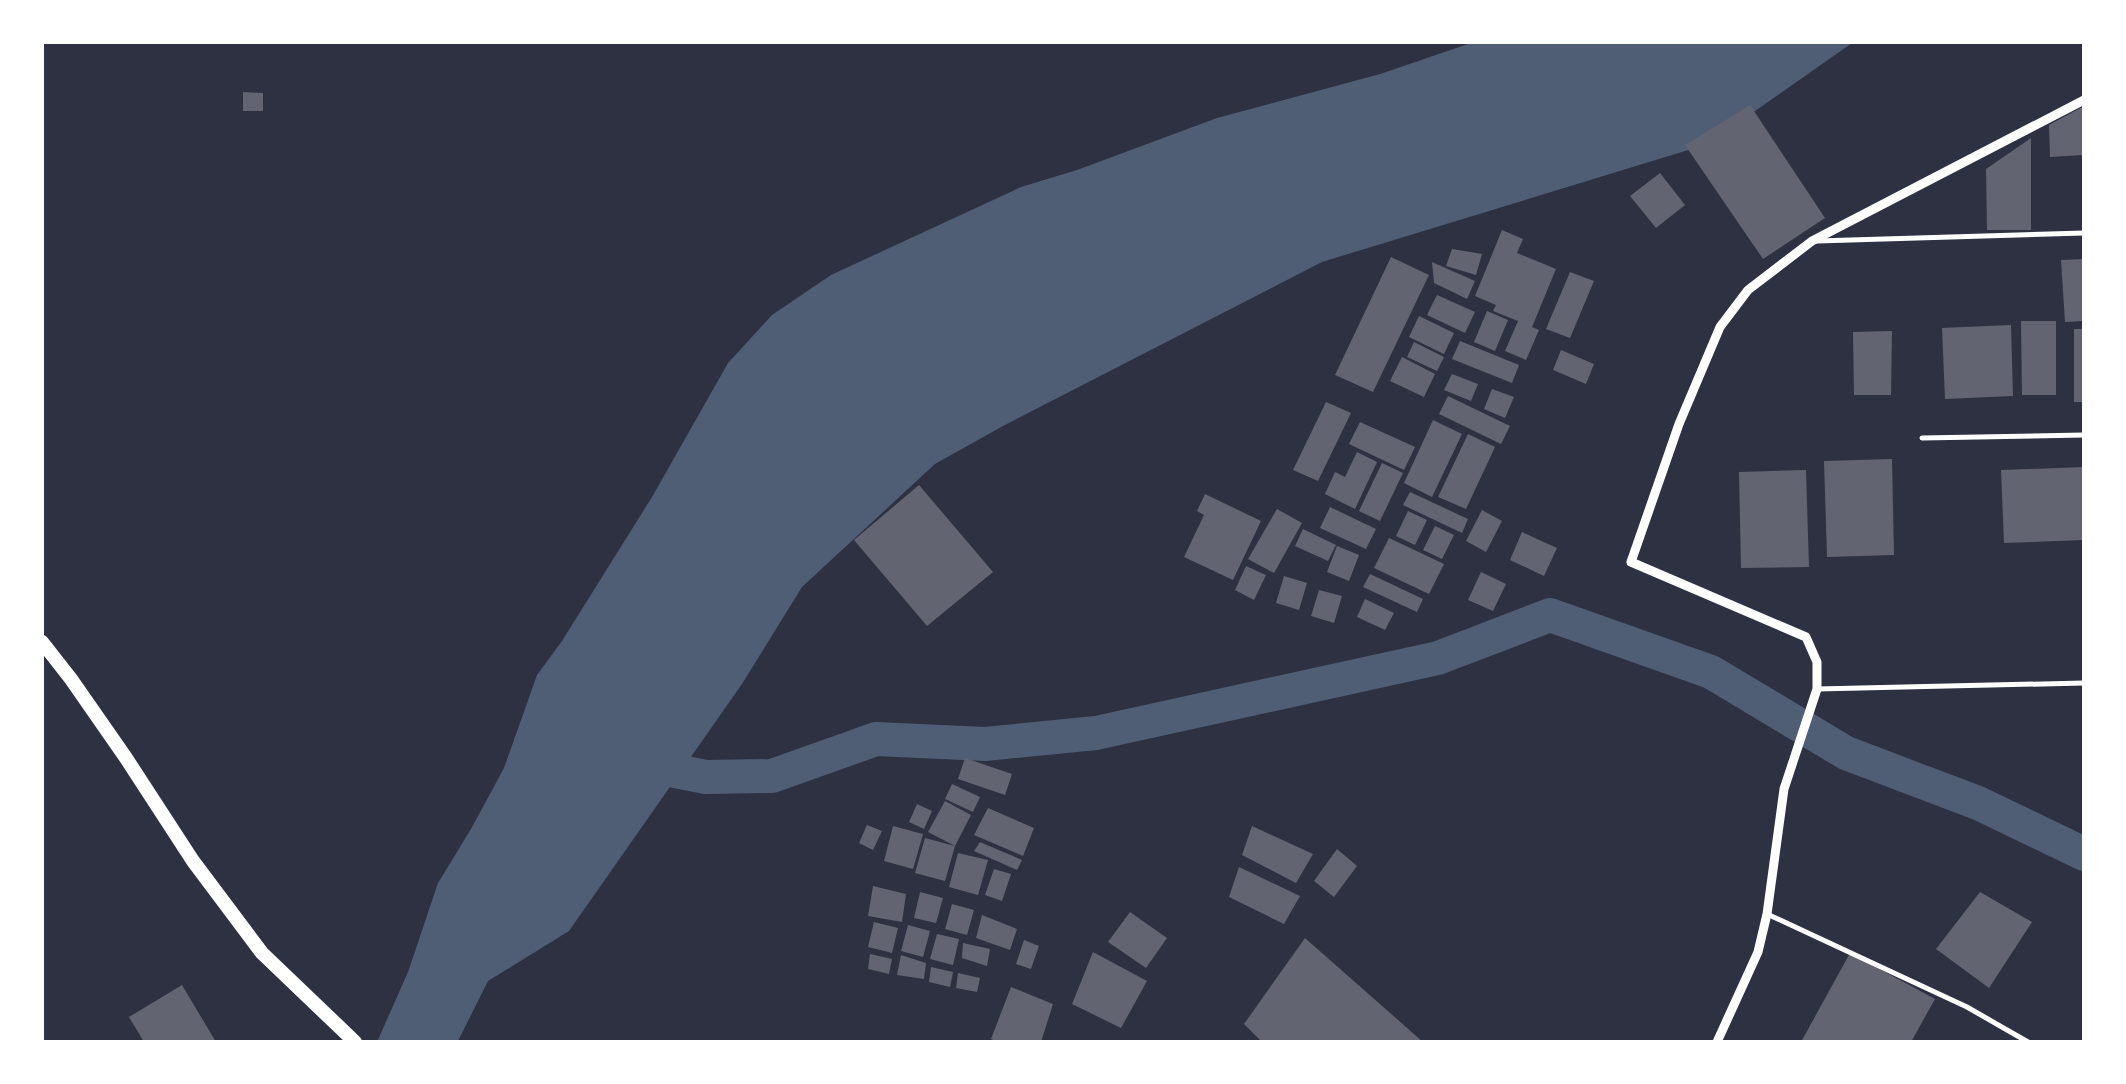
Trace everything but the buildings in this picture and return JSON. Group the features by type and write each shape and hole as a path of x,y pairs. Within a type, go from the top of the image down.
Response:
{"highway":[{"path":"42,642 71,679 126,758 193,861 262,953 355,1042"}],"street":[{"path":"1717,1042 1758,952 1767,914 1784,789 1816,690 1818,662 1806,637 1631,562 1678,424 1720,327 1748,290 1812,241 2084,100"},
{"path":"1812,241 2084,233"},
{"path":"1922,438 2084,435"},
{"path":"1816,690 2084,683"},
{"path":"1767,914 1967,1007 2028,1042"}],"water":[{"path":"1471,43 1852,43 1708,144 1322,262 1003,426 935,464 802,587 742,684 569,931 488,981 458,1041 377,1042 408,972 438,883 471,829 504,768 537,675 562,641 652,497 728,363 772,315 831,275 1021,187 1077,170 1217,118 1380,74"}],"waterway":[{"path":"634,763 706,777 772,776 876,739 985,744 1096,733 1438,658 1550,615 1711,672 1846,753 1978,803 2084,854"}]}
